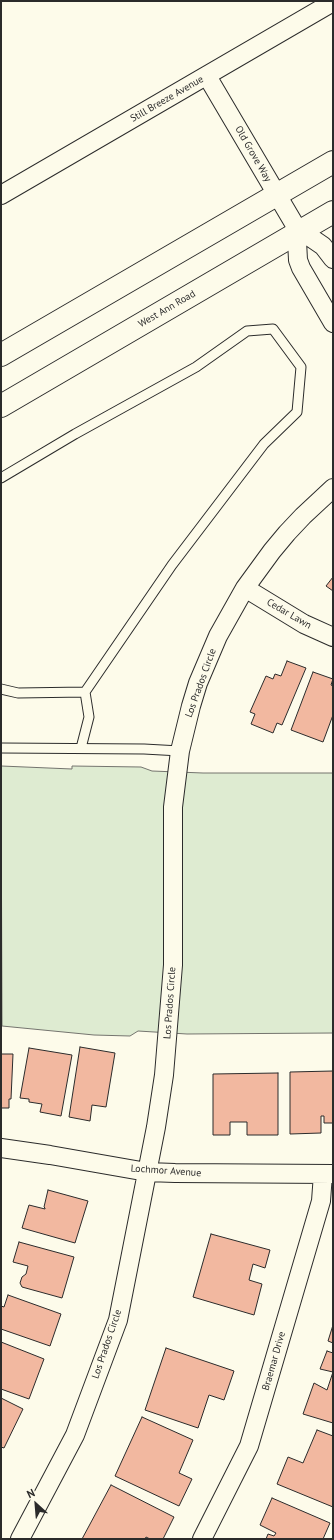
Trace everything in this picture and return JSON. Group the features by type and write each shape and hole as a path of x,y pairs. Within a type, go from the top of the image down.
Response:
{"main road":[{"path":"1,355 333,162"},
{"name":"West Ann Road","path":"1,406 333,212"}],"street":[{"name":"Still Breeze Avenue","path":"1,195 333,2"},
{"name":"Old Grove Way","path":"207,76 299,232"},
{"path":"333,259 323,246 308,235 299,232 297,251 301,268 333,323"},
{"name":"Los Prados Circle","path":"20,1539 75,1435 118,1320 156,1127 164,1075 170,1016 174,939 173,822 180,751 191,706 218,636 245,588 287,533 333,488"},
{"name":"Cedar Lawn","path":"245,588 304,624 333,637"},
{"name":"Lochmor Avenue","path":"1,1150 44,1154 147,1172 175,1174 328,1174"},
{"name":"Braemar Drive","path":"202,1539 249,1446 328,1174"}],"lane":[{"path":"1,478 75,434 196,367 247,331 273,329 301,367 297,412 264,444 172,565 85,692 89,717 82,748"},
{"path":"1,689 18,693 85,692"},
{"path":"1,748 144,749 180,751"}],"green space":[{"path":"1,766 72,769 72,766 141,767 152,771 203,773 333,773 333,1033 187,1034 138,1031 130,1036 94,1035 2,1026"}],"building":[{"path":"333,577 333,591 326,586"},
{"path":"287,661 306,668 282,725 277,723 273,733 251,724 255,714 250,712 266,676 273,679 275,674 281,676"},
{"path":"313,672 333,679 331,685 333,686 333,715 323,742 291,730"},
{"path":"80,1047 115,1053 106,1107 92,1105 90,1121 69,1117"},
{"path":"29,1048 72,1055 61,1116 40,1112 42,1104 29,1102 29,1099 20,1098"},
{"path":"1,1054 13,1054 11,1099 9,1099 9,1108 1,1108"},
{"path":"333,1071 333,1123 324,1123 324,1116 321,1116 321,1133 290,1134 290,1072"},
{"path":"278,1073 278,1135 247,1135 247,1122 230,1122 230,1135 213,1135 213,1074"},
{"path":"48,1190 88,1201 75,1243 22,1228 29,1205 45,1209 44,1207"},
{"path":"211,1234 270,1250 265,1268 253,1264 249,1280 262,1284 254,1315 193,1297"},
{"path":"19,1242 74,1257 62,1298 22,1287 20,1283 22,1277 26,1274 28,1266 13,1262"},
{"path":"8,1295 61,1314 50,1346 1,1329 1,1306 4,1307"},
{"path":"333,1325 333,1343 328,1341"},
{"path":"1,1342 44,1359 29,1399 1,1389"},
{"path":"166,1348 234,1371 224,1400 209,1395 198,1428 145,1410"},
{"path":"327,1351 333,1353 333,1372 320,1369"},
{"path":"333,1372 333,1423 303,1414 314,1383 327,1390"},
{"path":"1,1398 23,1409 4,1448 1,1447"},
{"path":"142,1417 193,1440 179,1473 192,1479 179,1506 115,1476"},
{"path":"317,1430 333,1436 333,1507 277,1484 288,1457 303,1463"},
{"path":"111,1485 174,1517 163,1539 150,1539 146,1537 145,1539 82,1539"},
{"path":"272,1498 330,1523 323,1539 266,1539 268,1534 274,1536 276,1533 260,1525"}]}
